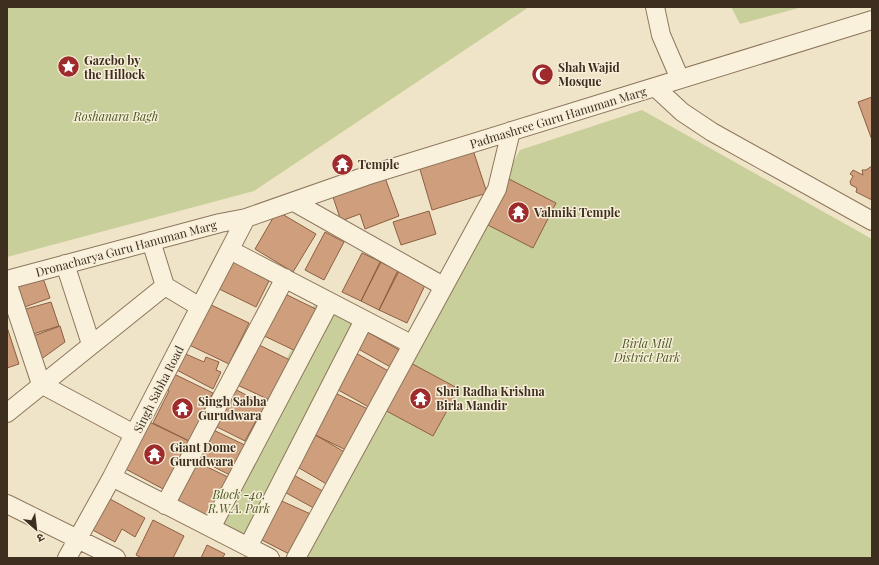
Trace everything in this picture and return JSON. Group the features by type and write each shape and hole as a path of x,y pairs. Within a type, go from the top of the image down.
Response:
{"street":[{"path":"655,7 661,35 680,79"},
{"name":"Padmashree Guru Hanuman Marg","path":"246,218 366,176 872,20"},
{"path":"655,87 709,138 782,180 872,221"},
{"path":"296,558 411,347 411,344 498,187 511,131"},
{"path":"294,202 443,286"},
{"name":"Dronacharya Guru Hanuman Marg","path":"7,281 220,223 246,218"},
{"name":"Singh Sabha Road","path":"67,558 112,477 246,218"},
{"path":"151,242 165,286 200,307"},
{"path":"230,250 411,344"},
{"path":"66,264 91,344"},
{"path":"165,505 285,278"},
{"path":"7,281 41,384 134,434"},
{"path":"7,413 41,384 165,286"},
{"path":"211,528 330,302"},
{"path":"248,547 364,320"},
{"path":"112,477 270,558"},
{"path":"7,504 116,558"}],"green space":[{"name":"Roshanara Bagh","path":"7,7 529,7 254,191 7,257"},
{"path":"731,7 802,7 740,24"},
{"name":"Birla Mill District Park","path":"642,110 872,239 872,558 296,558 520,150"},
{"name":"Block -40, R.W.A. Park","path":"314,305 354,324 247,536 207,516"}],"building":[{"path":"872,97 872,140 858,102"},
{"path":"473,150 487,193 432,210 419,166"},
{"path":"872,166 872,200 856,192 857,188 851,185 850,182 853,176 850,174 853,170 863,175 862,170 866,170"},
{"path":"384,175 399,216 365,229 360,214 341,221 332,194"},
{"name":"Valmiki Temple","path":"505,177 556,203 533,248 482,222"},
{"path":"277,211 316,234 293,272 255,249"},
{"path":"429,211 436,234 401,245 393,222"},
{"path":"325,232 344,242 324,280 305,270"},
{"path":"362,253 381,262 361,301 342,292"},
{"path":"228,256 271,277 256,307 213,286"},
{"path":"380,262 399,271 379,310 361,301"},
{"path":"399,268 427,281 407,323 379,310"},
{"path":"43,278 50,298 22,308 15,288"},
{"path":"279,291 322,312 302,354 258,333"},
{"path":"51,302 59,326 30,335 22,310"},
{"path":"205,302 249,323 229,364 185,343"},
{"path":"60,326 65,342 40,360 28,338"},
{"path":"7,327 19,364 7,368"},
{"path":"362,329 403,352 394,369 353,346"},
{"path":"253,342 296,363 274,402 233,383"},
{"path":"179,351 204,362 206,357 219,362 216,370 221,372 213,389 171,367"},
{"path":"352,351 394,374 374,410 333,387"},
{"name":"Shri Radha Krishna Birla Mandir","path":"407,361 459,389 433,436 381,408"},
{"name":"Singh Sabha Gurudwara","path":"172,373 213,393 189,441 153,423 169,391 164,388"},
{"path":"229,386 271,408 265,420 258,417 245,441 209,423"},
{"path":"329,390 372,411 352,453 309,432"},
{"name":"Giant Dome Gurudwara","path":"145,420 189,441 165,490 120,466"},
{"path":"207,427 249,447 234,477 192,456"},
{"path":"312,433 348,454 330,486 294,465"},
{"path":"191,459 234,480 212,521 171,501"},
{"path":"288,472 330,495 321,512 279,489"},
{"path":"275,498 315,516 295,557 256,537"},
{"path":"110,499 145,518 135,537 122,529 115,542 87,527 94,514 100,517"},
{"path":"153,520 184,536 173,558 142,558 136,555"},
{"path":"207,545 225,554 222,558 201,558"}],"place":[{"name":"Gazebo by the Hillock","path":"68,67"},
{"name":"Shah Wajid Mosque","path":"543,74"},
{"name":"Temple","path":"342,164"},
{"name":"Valmiki Temple","path":"519,212"},
{"name":"Shri Radha Krishna Birla Mandir","path":"420,398"},
{"name":"Singh Sabha Gurudwara","path":"183,408"},
{"name":"Giant Dome Gurudwara","path":"155,454"}]}
